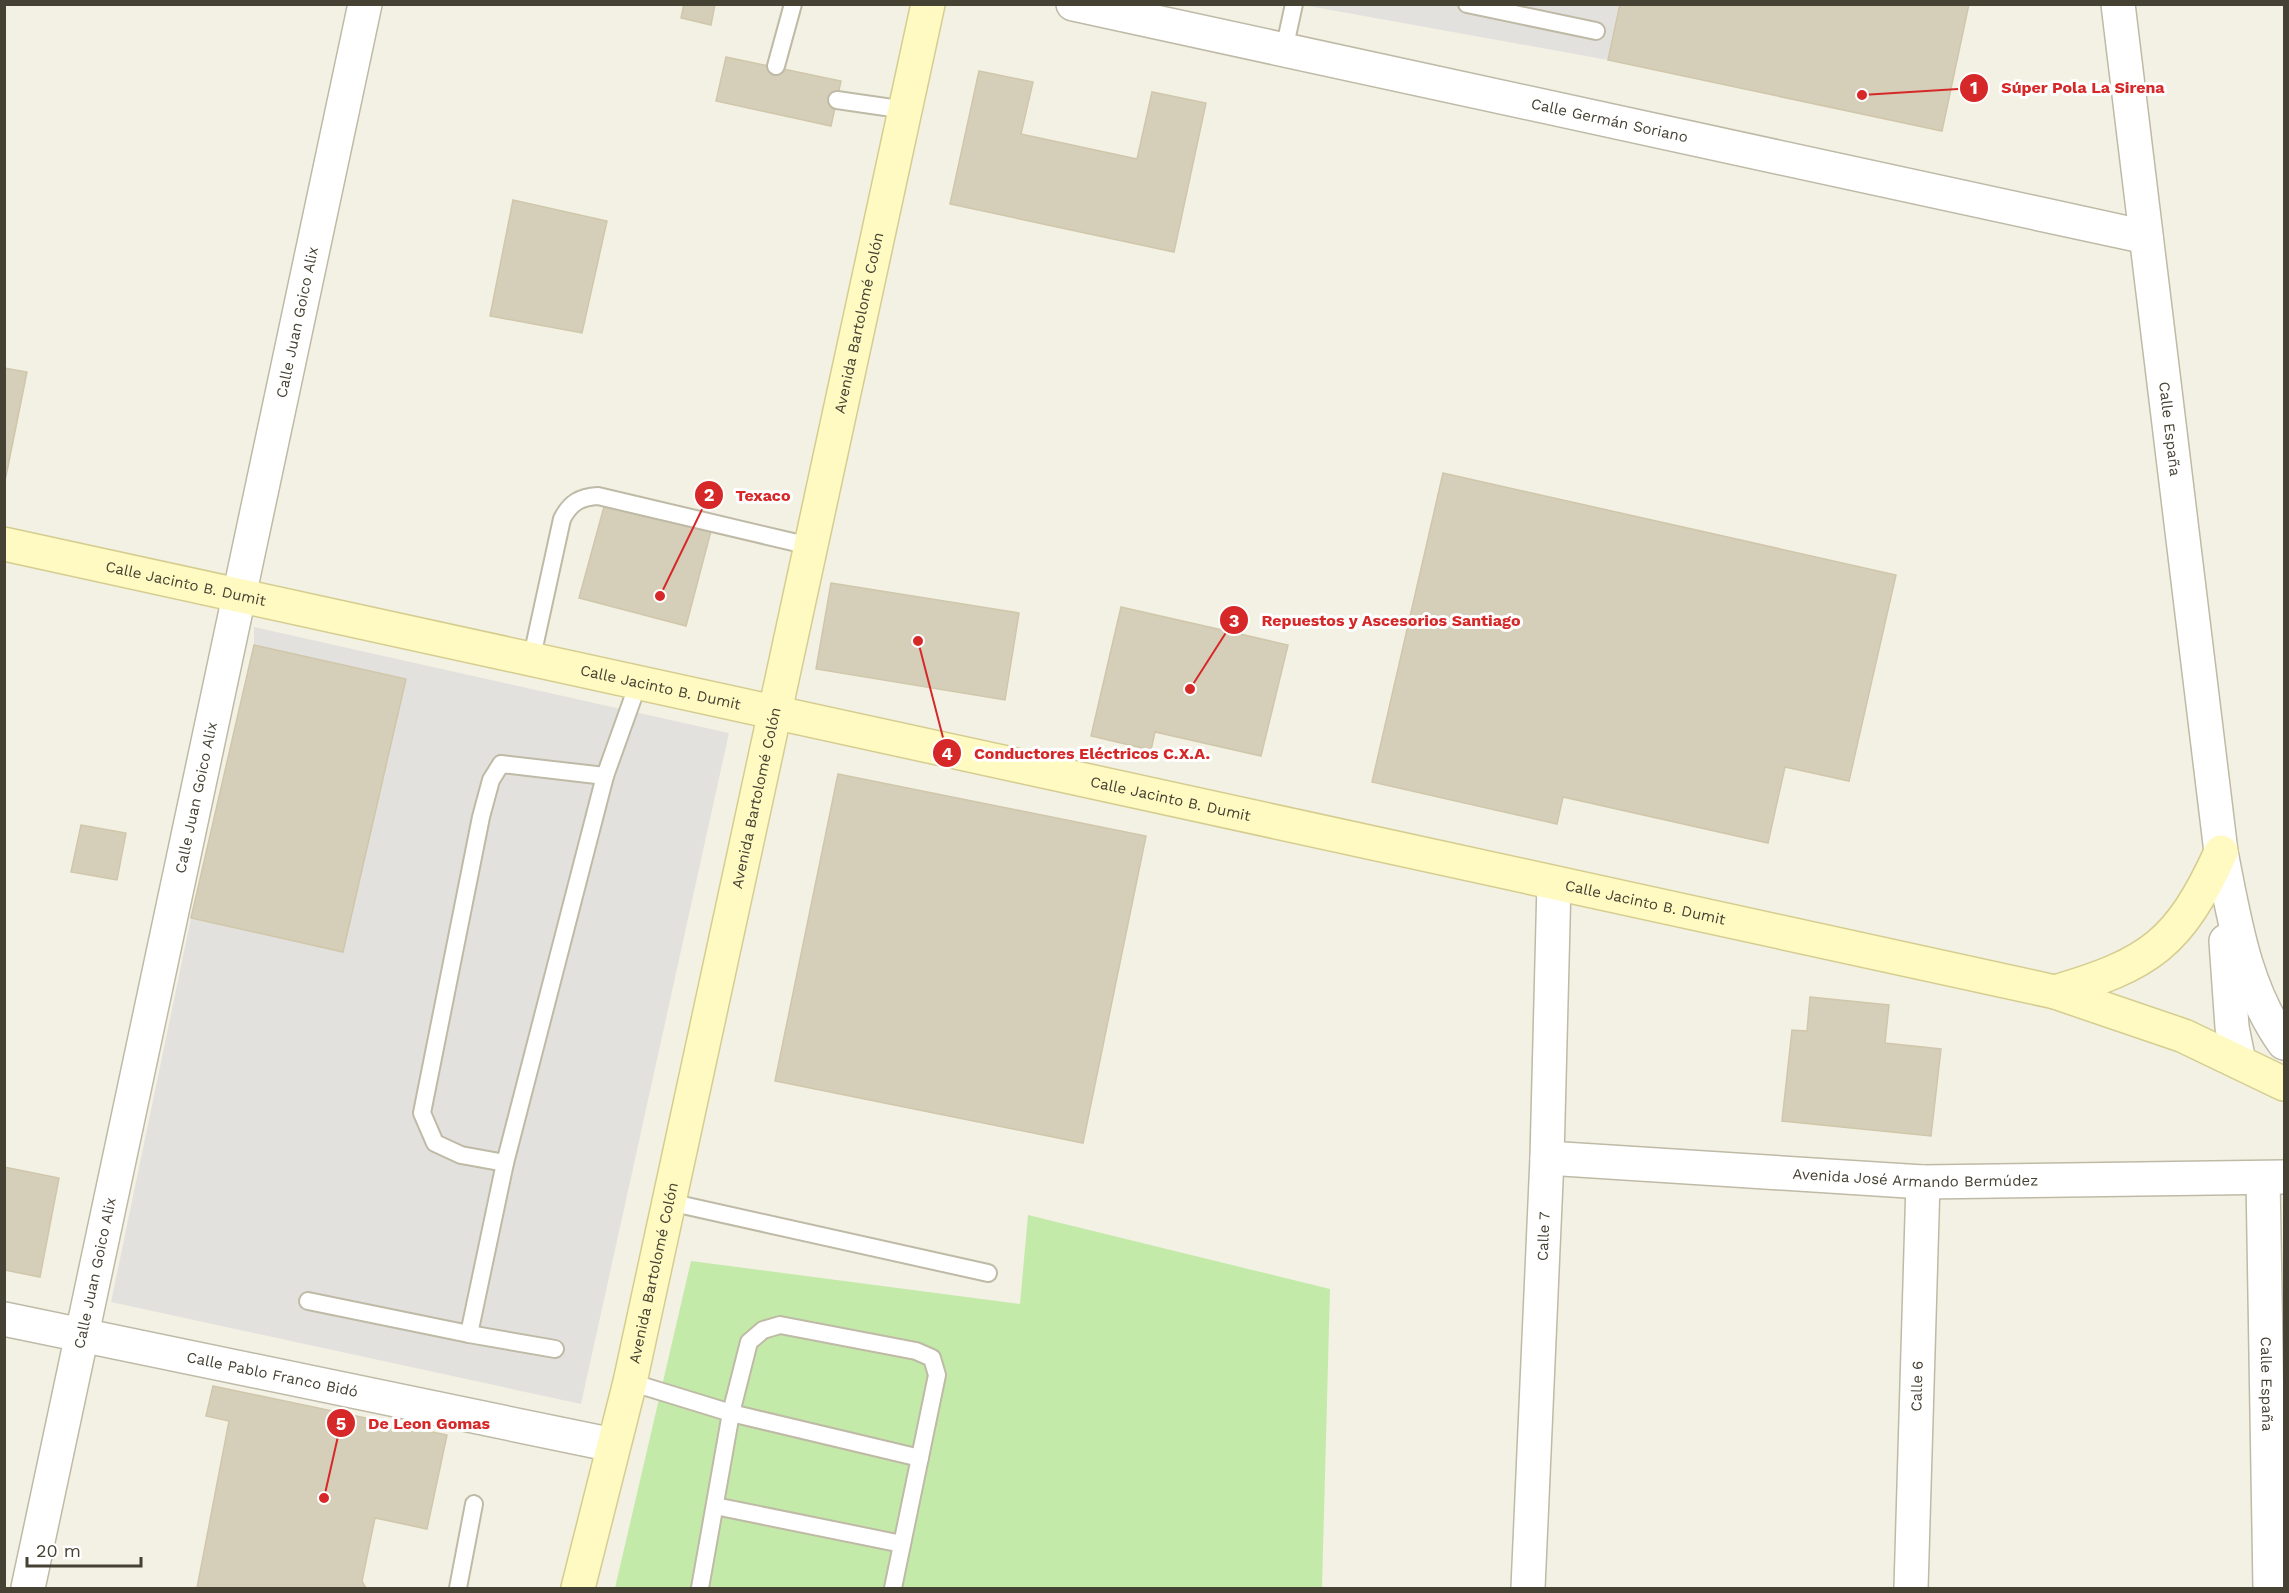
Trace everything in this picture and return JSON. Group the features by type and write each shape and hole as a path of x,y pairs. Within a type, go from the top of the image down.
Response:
{"street":[{"name":"Calle Juan Goico Alix","path":"28,1588 364,4"},
{"name":"Avenida Bartolomé Colón","path":"578,1588 630,1382 928,4"},
{"name":"Calle Germán Soriano","path":"1073,4 2146,237"},
{"name":"Calle España","path":"2118,4 2221,852 2229,990 2239,1062"},
{"name":"Calle Jacinto B. Dumit","path":"4,544 531,661 639,681 773,714 2055,992"},
{"name":"Calle España","path":"2221,852 2234,917 2250,976 2270,1021 2284,1043"},
{"path":"2055,992 2117,972 2162,945 2190,912 2221,852"},
{"name":"Calle 7","path":"1528,1588 1547,1158 1554,883"},
{"path":"2055,992 2184,1036 2284,1084"},
{"name":"Avenida José Armando Bermúdez","path":"1547,1158 1923,1182 2274,1177"},
{"name":"Calle España","path":"2270,1588 2274,1177"},
{"name":"Calle 6","path":"1911,1588 1923,1182"},
{"name":"Calle Pablo Franco Bidó","path":"4,1319 613,1445"}],"lane":[{"path":"776,66 793,4"},
{"path":"1284,50 1294,4"},
{"path":"1467,4 1596,31"},
{"path":"837,100 906,110"},
{"path":"531,661 562,519 567,509 586,497 598,496 810,546"},
{"path":"469,1334 505,1163 605,776 639,681"},
{"path":"505,1163 461,1155 435,1143 422,1113 483,808 491,780 501,764 605,776"},
{"path":"669,1202 987,1273"},
{"path":"308,1300 469,1334 555,1349"},
{"path":"700,1588 731,1413 749,1342 763,1330 780,1324 916,1351 932,1358 937,1375 893,1588"},
{"path":"630,1382 731,1413 920,1458"},
{"path":"458,1588 474,1504"},
{"path":"715,1506 902,1544"}],"green space":[{"path":"1028,1215 1330,1289 1322,1588 615,1588 691,1261 1020,1304"}],"shaded area":[{"path":"1303,5 1620,5 1608,60"},
{"path":"254,627 729,733 581,1404 111,1302 191,918 254,645"}],"building":[{"path":"684,4 715,4 711,25 681,18"},
{"path":"1620,4 1969,4 1942,131 1608,60"},
{"path":"726,57 841,81 831,126 716,101"},
{"path":"979,71 1033,82 1021,134 1137,159 1152,92 1206,103 1174,252 950,204"},
{"path":"513,200 607,221 582,333 490,316"},
{"path":"4,368 27,372 4,486"},
{"path":"1443,473 1896,575 1849,781 1785,767 1768,843 1563,797 1557,824 1372,782"},
{"path":"605,503 711,531 686,626 579,598"},
{"path":"831,583 1019,613 1005,700 816,669"},
{"path":"1121,607 1288,645 1261,756 1155,732 1151,750 1091,736"},
{"path":"254,645 406,679 343,952 191,918"},
{"path":"838,774 1146,836 1083,1143 775,1081"},
{"path":"81,825 126,833 117,880 71,872"},
{"path":"1810,997 1889,1005 1885,1043 1941,1049 1931,1136 1782,1121 1792,1030 1807,1031"},
{"path":"4,1167 59,1178 40,1277 4,1270"},
{"path":"213,1386 447,1435 427,1529 375,1518 362,1581 366,1588 197,1588 229,1421 206,1416"}],"place":[{"name":"Súper Pola La Sirena","path":"1862,95"},
{"name":"Texaco","path":"660,596"},
{"name":"Conductores Eléctricos C.X.A.","path":"918,641"},
{"name":"Repuestos y Ascesorios Santiago","path":"1190,689"},
{"name":"De Leon Gomas","path":"324,1498"}]}
